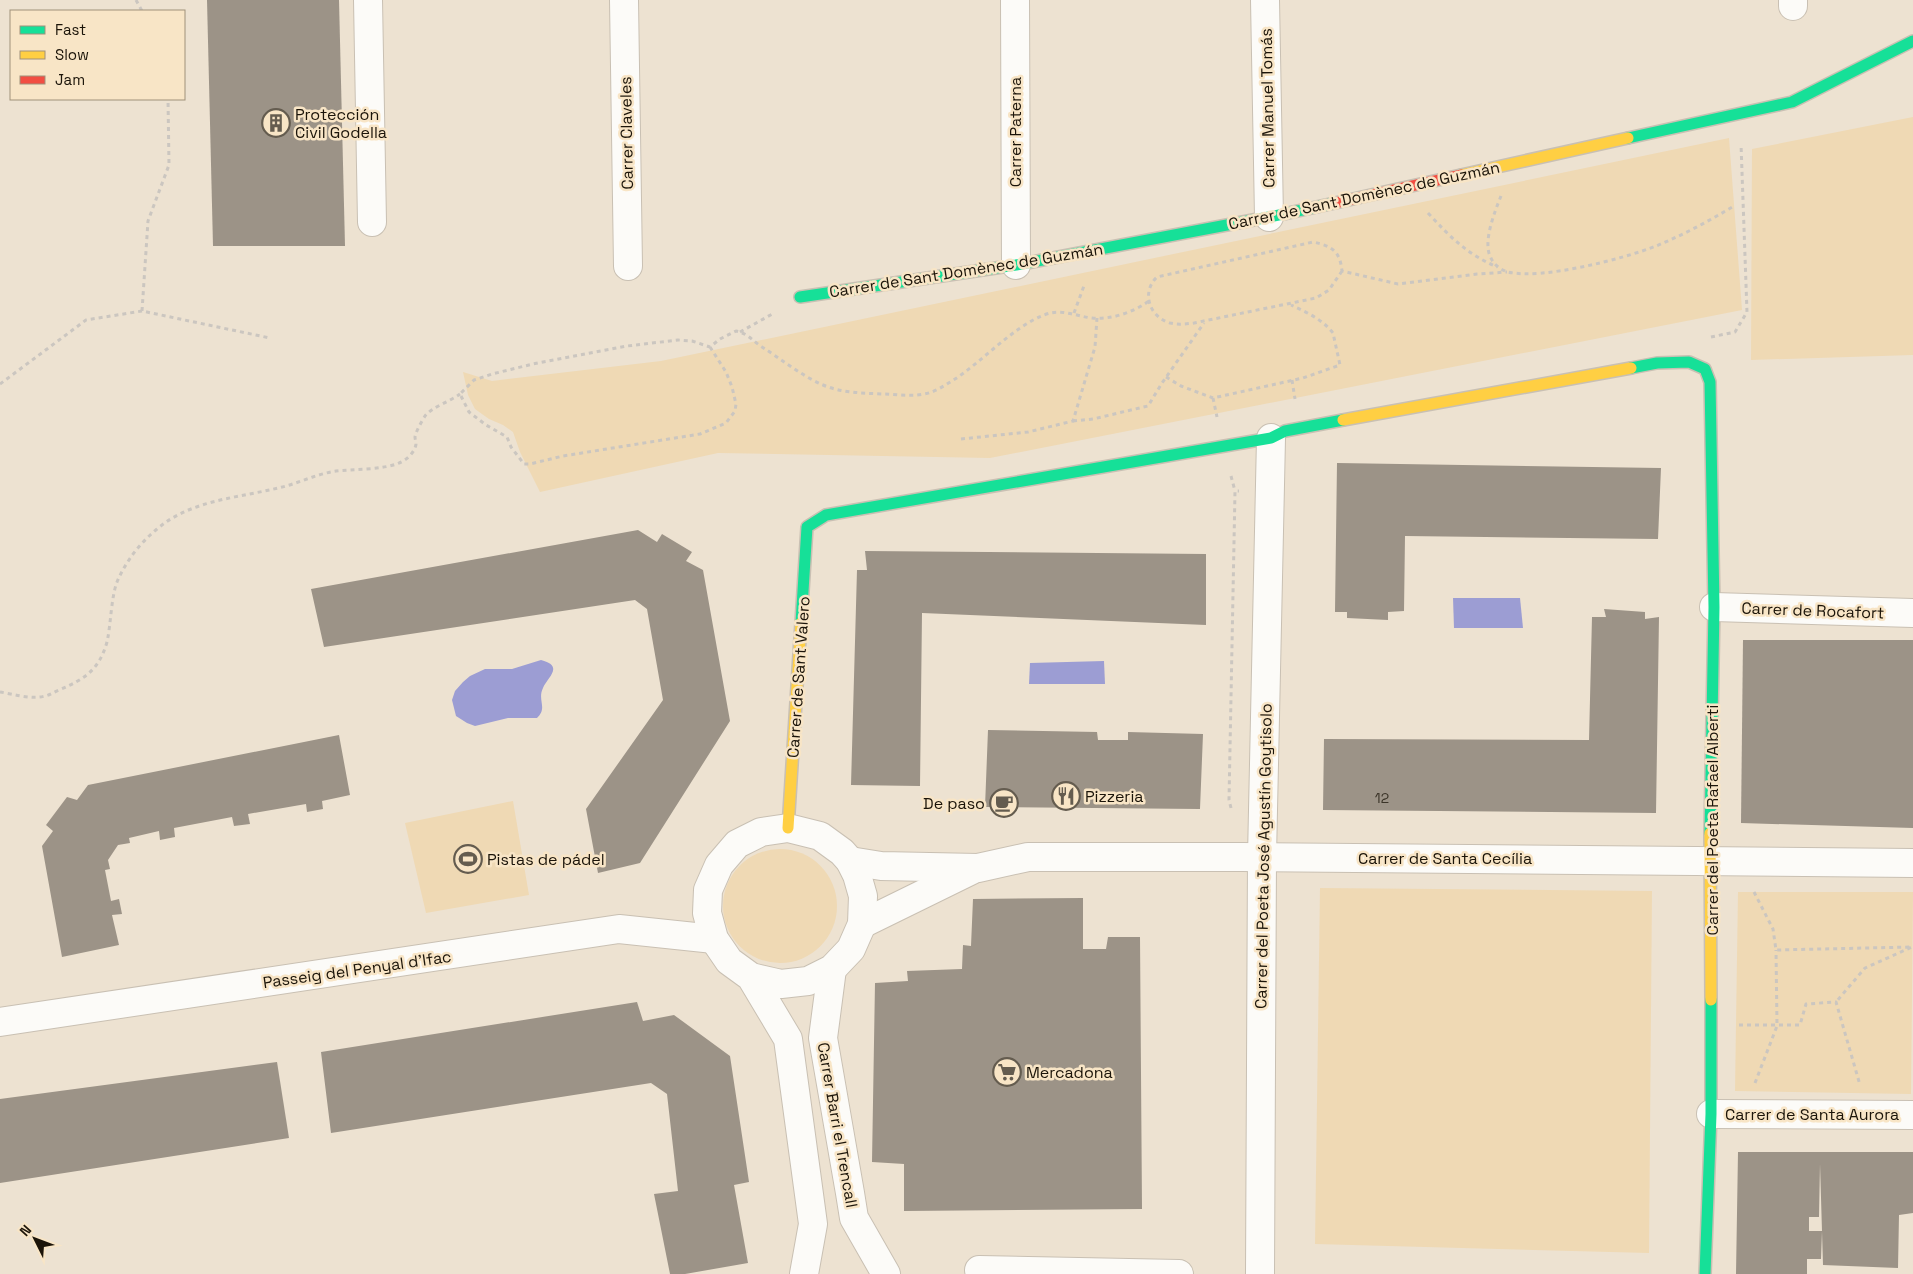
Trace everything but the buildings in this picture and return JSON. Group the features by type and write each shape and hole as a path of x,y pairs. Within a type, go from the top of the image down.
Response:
{"street":[{"path":"368,0 372,222"},
{"name":"Carrer Claveles","path":"624,0 628,266"},
{"name":"Carrer Paterna","path":"1014,0 1016,265"},
{"name":"Carrer Manuel Tomás","path":"1265,0 1269,217"},
{"name":"Carrer de Sant Domènec de Guzmán","path":"800,297 1016,265 1269,217 1792,102 1913,41"},
{"name":"Carrer del Poeta Rafael Alberti","path":"1271,438 1293,429 1657,363 1689,362 1705,369 1710,382 1714,607 1710,860 1711,1114 1705,1273"},
{"name":"Carrer de Sant Valero","path":"788,828 807,527 826,515 1271,438"},
{"name":"Carrer del Poeta José Agustín Goytisolo","path":"1260,1274 1262,857 1271,438"},
{"name":"Carrer de Rocafort","path":"1714,607 1913,613"},
{"path":"788,828 820,836 842,852 850,861 857,875 863,896 862,924 851,949 832,969 808,981 781,984 751,977 729,961 714,939 707,913 708,890 719,865 737,844 761,832 788,828"},
{"name":"Carrer de Santa Cecília","path":"978,868 1028,857 1710,860 1913,863"},
{"path":"850,861 881,866 978,868"},
{"path":"862,924 978,868"},
{"name":"Passeig del Penyal d'Ifac","path":"0,1022 619,929 714,939"},
{"name":"Carrer Barri el Trencall","path":"832,969 823,1038 854,1218 886,1274"},
{"path":"751,977 788,1039 813,1224 804,1274"},
{"name":"Carrer de Santa Aurora","path":"1711,1114 1913,1115"},
{"path":"979,1270 1179,1274"}],"path":[{"path":"142,311 148,221 169,165 168,100"},
{"path":"1497,267 1490,258 1488,247 1490,230 1513,163"},
{"path":"1408,186 1430,214 1460,246 1478,258 1508,272"},
{"path":"1342,271 1398,284 1477,274 1508,272 1538,274 1618,258 1657,246 1704,224 1734,206"},
{"path":"1313,242 1326,245 1335,250 1341,259 1342,271 1329,290 1316,298 1205,322 1168,323 1155,313 1148,297 1149,287 1157,277 1313,242"},
{"path":"740,332 800,297"},
{"path":"710,347 727,334 736,331 820,384 836,390 862,394 924,394 938,390 979,362 1017,331 1043,315 1062,312 1106,319 1132,311 1149,301"},
{"path":"1166,377 1181,386 1213,398 1303,378 1340,365 1333,332 1319,319 1290,305"},
{"path":"0,384 86,320 142,311 270,338"},
{"path":"1073,421 1095,347 1096,318"},
{"path":"961,439 1028,432 1148,406 1205,322"},
{"path":"0,692 44,697 74,683 92,671 100,661 106,642 112,617 114,594 122,573 135,550 159,527 208,503 280,488 334,471 399,464 406,460 413,452 416,446 415,436 426,416 460,394 474,380 533,364 627,346 678,340 692,341 710,347 726,372 736,404 735,411 726,423 700,434 524,464 511,447 507,437 486,425 469,412 460,394"},
{"path":"1233,816 1230,800 1235,491 1241,491"},
{"path":"1752,1091 1777,1026 1776,950 1773,929 1754,892"},
{"path":"1736,1025 1800,1025 1806,1004 1836,1002 1865,968 1912,947 1776,950"},
{"path":"1836,1002 1862,1093"}],"shaded area":[{"path":"1913,117 1913,355 1751,360 1752,149"},
{"path":"1729,138 1742,310 990,458 718,453 540,492 520,452 513,432 475,409 468,395 463,372 492,381 661,361"},
{"name":"Pistas de pádel","path":"513,801 529,895 426,913 405,823"},
{"path":"780,849 802,854 820,866 832,884 837,906 832,928 820,946 802,958 780,963 758,958 740,946 728,928 723,906 728,884 740,866 758,854"},
{"path":"1320,888 1652,891 1649,1253 1315,1244"},
{"path":"1738,892 1913,892 1911,1094 1735,1091"}],"water":[{"path":"1453,598 1520,598 1523,628 1454,628"},
{"path":"541,660 552,666 553,672 541,692 542,711 537,718 508,718 475,726 456,716 452,700 455,691 470,676 485,669 512,669"},
{"path":"1104,661 1105,684 1029,684 1030,663"}],"traffic: fast":[{"path":"1628,138 1792,102 1913,41"},
{"path":"800,297 1016,265 1335,203"},
{"path":"1631,368 1657,363 1689,362 1705,369 1710,382 1714,607 1710,833"},
{"path":"801,623 807,527 826,515 1271,438 1285,431 1343,420"},
{"path":"1705,1274 1711,1114 1711,1000"}],"traffic: slow":[{"path":"1461,175 1628,138"},
{"path":"1343,420 1631,368"},
{"path":"788,828 801,623"},
{"path":"1710,833 1711,1000"}],"traffic: jam":[{"path":"1335,203 1461,175"}],"place":[{"name":"Protección Civil Godella","path":"276,123"},
{"name":"Pizzeria","path":"1066,796"},
{"name":"De paso","path":"1004,803"},
{"name":"Pistas de pádel","path":"468,859"},
{"name":"Mercadona","path":"1007,1072"}]}
